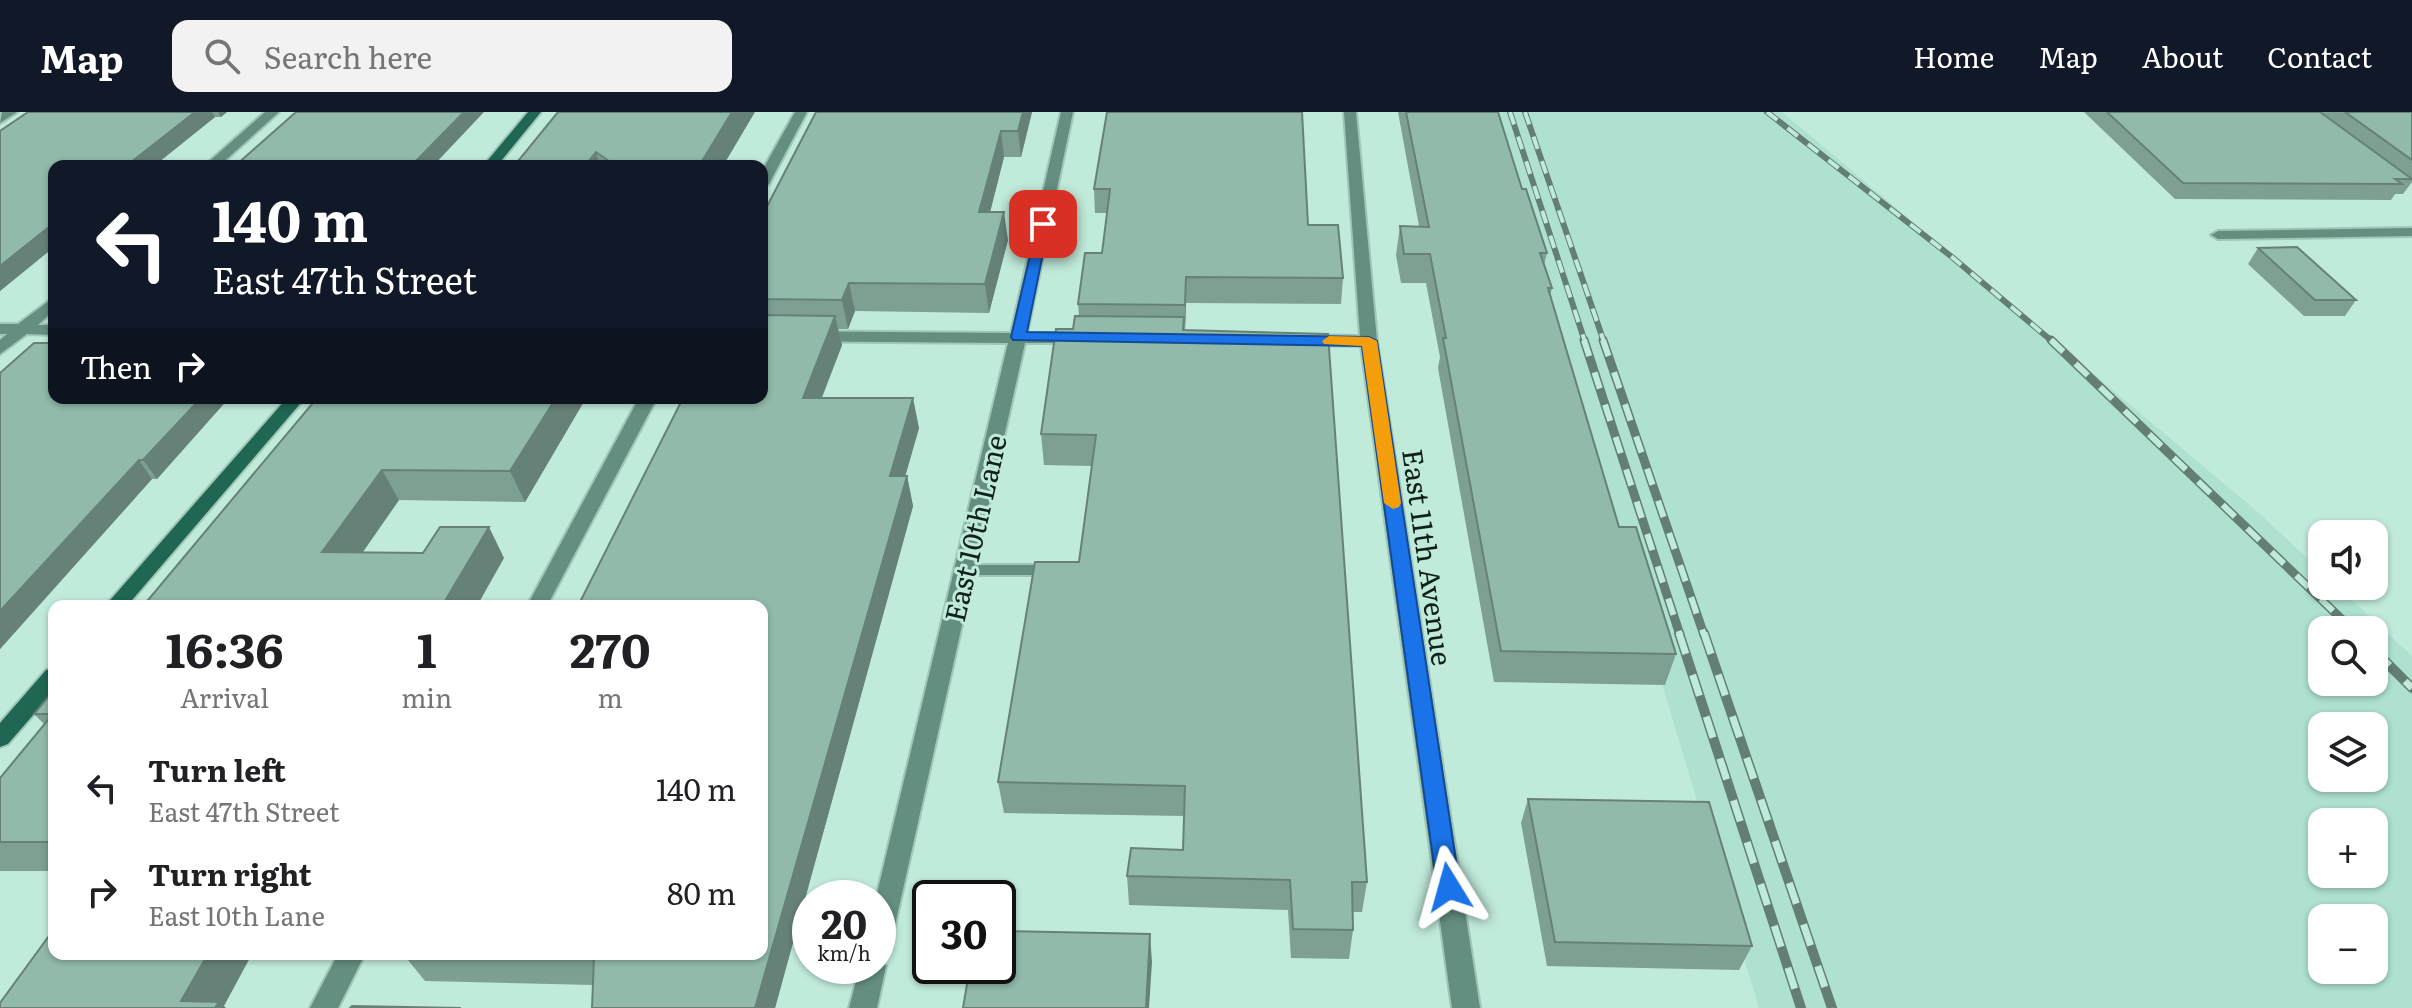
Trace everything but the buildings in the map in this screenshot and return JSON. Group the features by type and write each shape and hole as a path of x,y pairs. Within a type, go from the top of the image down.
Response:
{"street":[{"path":"0,119 11,112"},
{"path":"218,160 273,112"},
{"path":"495,160 535,112"},
{"path":"768,173 801,112"},
{"name":"East 10th Lane","path":"893,880 1067,112"},
{"name":"East 11th Avenue","path":"1350,112 1369,341 1466,1008"},
{"path":"2218,235 2412,232"},
{"path":"0,349 48,307"},
{"path":"0,329 48,330"},
{"path":"768,336 1098,338"},
{"path":"1289,340 1369,341"},
{"path":"120,600 291,404"},
{"path":"540,600 645,404"},
{"path":"0,738 48,683"},
{"path":"324,1008 349,960"},
{"path":"863,1008 869,984"}],"lane":[{"path":"964,570 1067,570"}],"shaded area":[{"path":"1491,112 1782,112 2260,514 2308,559 2308,600 2352,600 2369,616 2308,616 2308,696 2388,696 2388,634 2412,656 2412,1008 1759,1008"}],"railway":[{"path":"1510,112 1585,342"},
{"path":"1525,112 1604,342"},
{"path":"1767,112 1952,257 2053,342"},
{"path":"1584,340 1680,635"},
{"path":"1603,340 1704,635"},
{"path":"2051,340 2338,616"},
{"path":"1679,633 1801,1008"},
{"path":"1704,633 1832,1008"},
{"path":"2388,664 2412,688"}],"slow traffic":[{"path":"1329,341 1369,341 1393,503"}],"route":[{"path":"1043,224 1018,337 1369,341 1449,887"}]}
